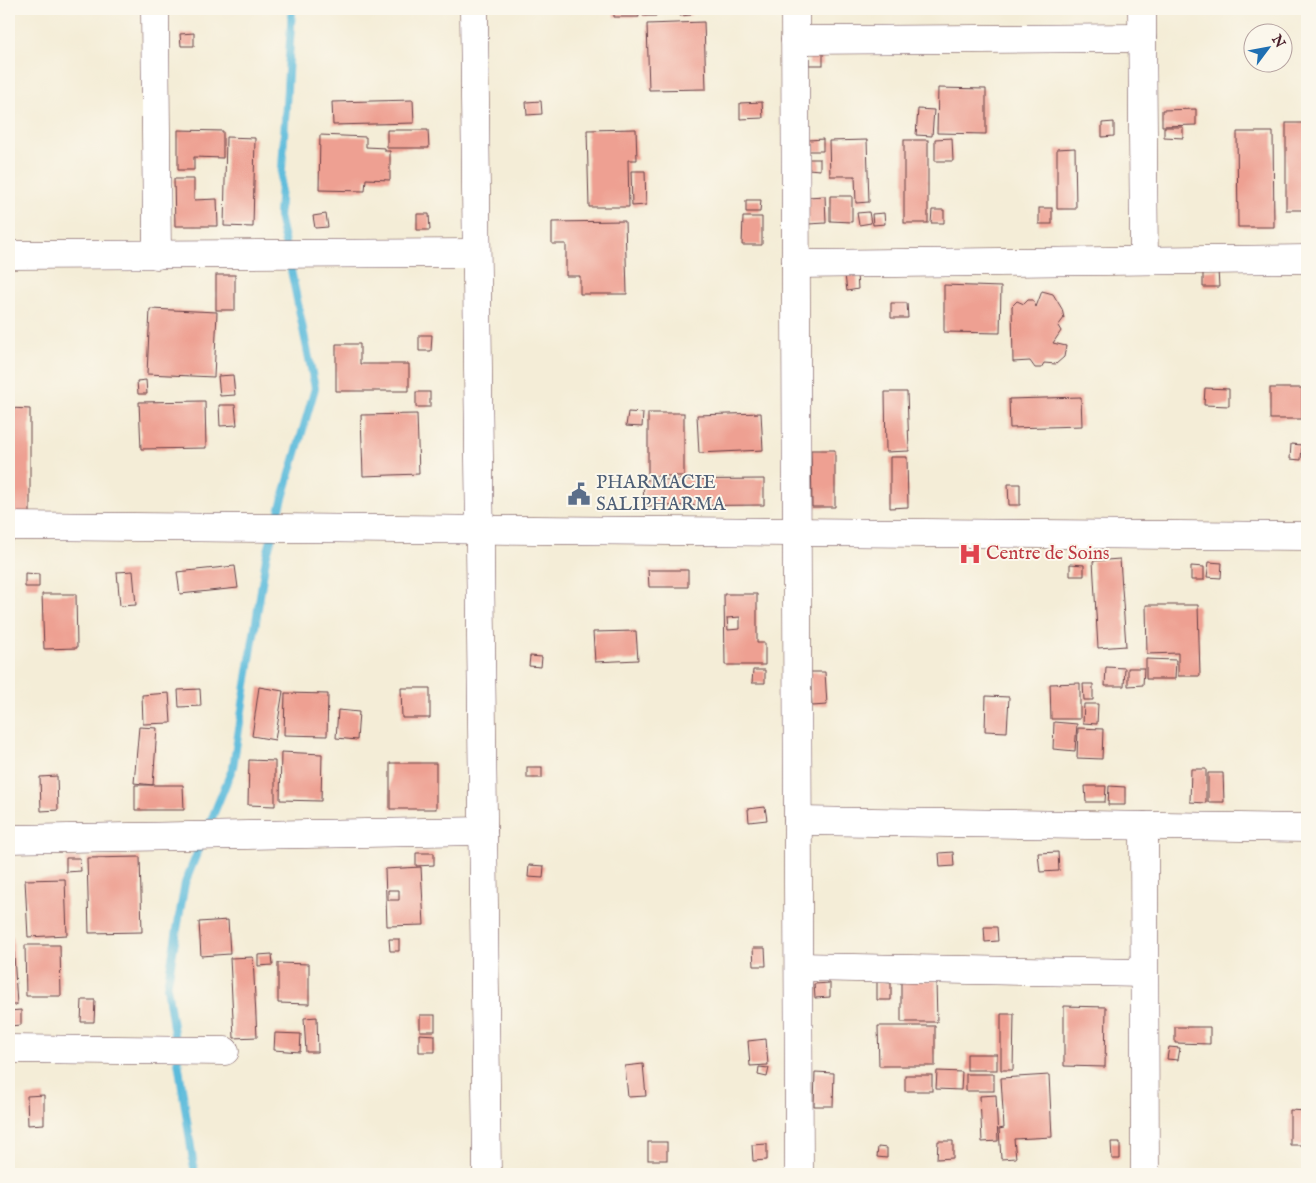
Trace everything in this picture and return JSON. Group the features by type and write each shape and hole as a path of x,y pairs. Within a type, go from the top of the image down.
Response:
{"street":[{"path":"155,9 157,254"},
{"path":"474,9 486,1174"},
{"path":"795,9 799,1174"},
{"path":"1142,9 1144,260"},
{"path":"795,40 1142,38"},
{"path":"9,255 476,253"},
{"path":"796,264 1307,259"},
{"path":"9,526 1307,536"},
{"path":"798,821 1307,828"},
{"path":"1144,826 1145,1174"},
{"path":"9,839 482,831"},
{"path":"799,967 1144,973"},
{"path":"9,1049 225,1051"}],"building":[{"path":"614,9 638,9 639,17 614,17"},
{"path":"642,9 656,9 656,16 643,16"},
{"path":"680,9 690,9 691,15 680,16"},
{"path":"704,22 706,89 649,90 647,24"},
{"path":"194,33 194,46 181,46 180,34"},
{"path":"809,50 823,50 823,65 809,65"},
{"path":"938,88 986,89 986,134 937,133"},
{"path":"413,100 414,123 333,125 332,102"},
{"path":"541,101 542,114 527,115 526,102"},
{"path":"762,102 763,118 740,119 740,103"},
{"path":"918,109 934,110 932,136 916,135"},
{"path":"1196,109 1196,125 1162,126 1162,110"},
{"path":"1114,122 1114,136 1102,137 1102,123"},
{"path":"1286,123 1307,123 1307,210 1286,210"},
{"path":"1164,127 1183,127 1183,138 1164,137"},
{"path":"636,129 637,160 628,160 629,207 589,207 587,130"},
{"path":"178,130 223,131 223,158 194,157 194,170 178,170"},
{"path":"387,130 428,130 429,148 387,148"},
{"path":"1237,132 1273,132 1274,227 1238,227"},
{"path":"320,135 366,137 366,147 385,148 385,151 390,151 390,180 366,179 365,191 319,190"},
{"path":"226,137 255,138 253,227 224,226"},
{"path":"952,138 953,161 935,161 935,139"},
{"path":"823,139 823,151 809,151 809,140"},
{"path":"867,140 869,202 856,203 855,176 830,176 829,141"},
{"path":"904,140 928,140 928,223 904,223"},
{"path":"1075,148 1076,209 1057,209 1057,149"},
{"path":"809,159 820,159 820,170 808,169"},
{"path":"631,171 645,171 646,205 632,206"},
{"path":"174,179 194,179 194,200 217,199 218,226 175,226"},
{"path":"825,196 826,223 808,224 807,197"},
{"path":"830,196 852,196 852,222 830,221"},
{"path":"746,200 761,200 760,212 746,212"},
{"path":"1039,208 1052,208 1052,224 1039,224"},
{"path":"932,210 944,210 944,223 931,223"},
{"path":"869,212 871,223 859,225 857,213"},
{"path":"884,213 885,224 873,225 872,214"},
{"path":"326,214 328,227 315,228 313,216"},
{"path":"417,214 429,214 430,230 417,230"},
{"path":"743,217 762,217 762,245 742,245"},
{"path":"625,221 627,294 580,294 580,276 566,276 566,244 552,244 552,222"},
{"path":"1218,270 1219,287 1203,287 1203,271"},
{"path":"857,274 858,289 847,291 845,275"},
{"path":"216,275 235,275 235,310 216,310"},
{"path":"944,285 1001,287 1000,333 944,332"},
{"path":"1042,291 1053,294 1062,309 1064,318 1058,326 1061,331 1053,343 1066,346 1064,357 1056,364 1044,363 1041,368 1035,368 1030,361 1013,362 1012,306 1017,301 1024,304 1028,300 1033,300 1036,307"},
{"path":"891,303 907,303 908,318 891,318"},
{"path":"150,309 217,312 214,377 147,374"},
{"path":"419,335 432,335 431,351 419,351"},
{"path":"336,344 360,344 360,364 409,364 409,391 336,391"},
{"path":"233,375 235,395 220,396 218,376"},
{"path":"146,380 147,394 138,394 137,381"},
{"path":"1205,388 1229,389 1229,406 1204,405"},
{"path":"1270,388 1302,388 1302,419 1270,419"},
{"path":"416,392 430,392 430,407 416,407"},
{"path":"885,392 907,392 909,451 886,452"},
{"path":"1081,397 1082,426 1010,428 1009,399"},
{"path":"205,401 206,448 141,449 139,402"},
{"path":"219,405 235,405 237,425 220,426"},
{"path":"9,408 30,409 30,513 9,513"},
{"path":"628,412 643,413 642,427 626,426"},
{"path":"648,413 684,413 684,476 648,476"},
{"path":"761,413 763,450 699,453 697,415"},
{"path":"417,414 419,474 363,476 361,415"},
{"path":"1291,444 1302,445 1301,460 1290,459"},
{"path":"811,450 835,450 835,507 812,507"},
{"path":"890,457 907,457 908,507 890,508"},
{"path":"764,479 764,505 644,506 643,480"},
{"path":"1008,484 1020,484 1020,505 1009,505"},
{"path":"1304,488 1307,488 1307,505 1304,505"},
{"path":"1120,559 1126,646 1098,648 1093,561"},
{"path":"1209,562 1222,563 1221,578 1207,577"},
{"path":"1070,564 1084,565 1084,576 1070,576"},
{"path":"235,566 238,588 180,594 177,572"},
{"path":"1191,566 1204,567 1204,580 1191,580"},
{"path":"648,570 688,570 688,587 649,587"},
{"path":"133,571 136,605 120,606 117,572"},
{"path":"25,573 39,574 39,587 25,587"},
{"path":"42,594 76,594 77,648 44,649"},
{"path":"724,594 757,594 757,643 765,643 765,665 725,665","holes":["740,617 740,629 728,630 727,618"]},
{"path":"1146,605 1198,605 1200,676 1178,676 1178,653 1147,654"},
{"path":"636,631 638,660 595,662 593,632"},
{"path":"530,656 542,657 541,667 529,666"},
{"path":"1146,659 1176,660 1175,679 1146,679"},
{"path":"1106,667 1125,668 1124,686 1105,686"},
{"path":"1128,668 1144,668 1143,685 1128,686"},
{"path":"753,670 765,670 765,683 752,683"},
{"path":"810,672 825,672 827,705 812,706"},
{"path":"1080,683 1080,719 1051,719 1050,684"},
{"path":"1083,684 1093,684 1093,700 1084,700"},
{"path":"259,687 283,691 275,740 252,736"},
{"path":"401,688 430,688 430,718 402,718"},
{"path":"200,689 201,706 179,707 178,690"},
{"path":"169,693 171,723 143,724 142,695"},
{"path":"285,693 328,694 327,736 284,735"},
{"path":"986,696 1009,697 1007,732 985,731"},
{"path":"1084,704 1098,704 1097,724 1083,723"},
{"path":"338,710 359,712 357,740 336,738"},
{"path":"1054,722 1077,724 1075,751 1053,749"},
{"path":"139,727 157,728 153,785 134,783"},
{"path":"1078,728 1103,729 1102,759 1077,758"},
{"path":"281,752 322,754 321,801 280,800"},
{"path":"249,760 275,761 275,806 248,805"},
{"path":"390,763 436,763 436,809 390,809"},
{"path":"527,767 542,767 542,778 527,778"},
{"path":"1191,769 1206,769 1206,803 1190,802"},
{"path":"1208,773 1223,773 1224,802 1208,802"},
{"path":"57,776 58,810 41,811 40,777"},
{"path":"135,785 183,785 184,810 135,810"},
{"path":"1085,786 1106,786 1105,802 1086,802"},
{"path":"1109,786 1125,787 1125,805 1108,805"},
{"path":"765,807 767,820 749,822 748,809"},
{"path":"953,852 954,866 940,867 939,853"},
{"path":"1058,852 1059,871 1040,872 1038,853"},
{"path":"416,853 434,853 434,865 416,866"},
{"path":"140,857 142,932 89,933 87,858"},
{"path":"66,858 80,858 81,871 66,872"},
{"path":"529,865 544,866 543,878 528,877"},
{"path":"421,867 424,925 387,926 385,869","holes":["388,890 399,890 399,900 388,900"]},
{"path":"65,879 67,935 28,937 25,880"},
{"path":"228,920 230,954 201,956 199,922"},
{"path":"984,927 997,927 998,941 985,942"},
{"path":"13,937 17,1005 9,1005 9,938"},
{"path":"389,939 399,939 399,951 390,951"},
{"path":"25,945 60,945 61,996 26,996"},
{"path":"753,948 765,948 766,966 754,966"},
{"path":"272,954 273,965 258,966 258,955"},
{"path":"253,957 257,1037 234,1038 230,958"},
{"path":"278,963 309,964 309,1004 278,1003"},
{"path":"901,981 936,981 937,1022 901,1022"},
{"path":"877,982 891,983 891,1000 877,1000"},
{"path":"830,983 830,997 815,998 814,984"},
{"path":"82,1000 95,1000 94,1022 81,1022"},
{"path":"1064,1006 1106,1007 1105,1067 1064,1066"},
{"path":"21,1010 21,1025 9,1026 9,1011"},
{"path":"1001,1014 1014,1014 1013,1070 1001,1070"},
{"path":"420,1015 435,1015 435,1031 420,1031"},
{"path":"317,1017 318,1052 306,1052 304,1018"},
{"path":"878,1026 935,1026 935,1066 879,1066"},
{"path":"1175,1027 1210,1027 1210,1044 1175,1043"},
{"path":"275,1033 301,1034 300,1052 274,1050"},
{"path":"419,1034 435,1035 435,1052 419,1052"},
{"path":"766,1039 768,1065 750,1066 748,1041"},
{"path":"1169,1047 1180,1048 1178,1060 1167,1059"},
{"path":"967,1054 997,1054 997,1070 967,1070"},
{"path":"643,1064 646,1096 628,1097 625,1066"},
{"path":"759,1067 769,1068 767,1077 758,1075"},
{"path":"937,1071 962,1072 961,1090 936,1089"},
{"path":"815,1072 834,1073 833,1106 814,1106"},
{"path":"966,1074 994,1074 994,1091 966,1091"},
{"path":"905,1075 932,1075 932,1091 905,1091"},
{"path":"1049,1075 1052,1137 1014,1139 1016,1158 1001,1159 999,1129 1004,1128 1001,1078"},
{"path":"44,1095 44,1124 28,1125 27,1096"},
{"path":"996,1095 998,1141 982,1142 980,1096"},
{"path":"1290,1110 1307,1111 1307,1145 1290,1145"},
{"path":"938,1141 953,1141 953,1158 937,1159"},
{"path":"648,1142 667,1142 667,1160 648,1160"},
{"path":"1111,1142 1120,1142 1120,1159 1112,1159"},
{"path":"767,1144 767,1160 753,1161 752,1145"},
{"path":"878,1147 887,1148 887,1158 877,1157"}],"waterway":[{"path":"286,248 279,216 292,9"},
{"path":"276,522 315,388 289,260"},
{"path":"207,830 233,767 266,558 273,533"},
{"path":"195,1174 167,987 185,883 202,841"}],"place":[{"name":"PHARMACIE SALIPHARMA","path":"579,494"},
{"name":"Centre de Soins","path":"970,554"}]}
